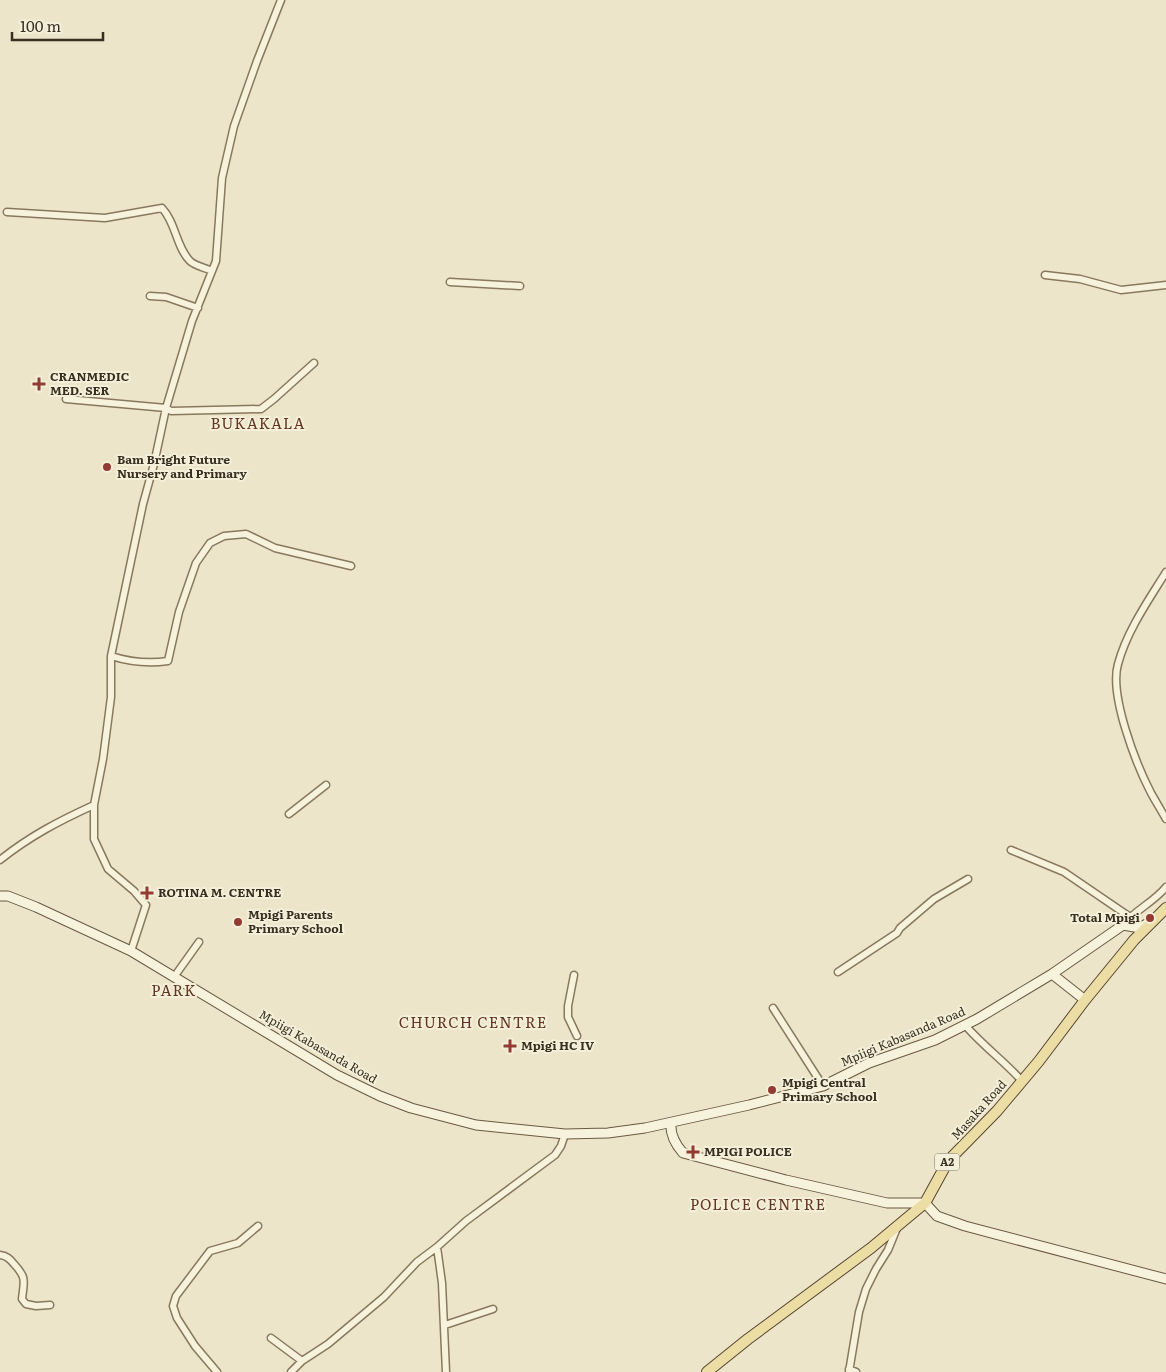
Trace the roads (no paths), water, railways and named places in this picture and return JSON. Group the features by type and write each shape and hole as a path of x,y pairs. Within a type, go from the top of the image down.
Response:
{"main road":[{"name":"Mpiigi Kabasanda Road","path":"0,890 4,896 36,907 131,952 337,1075 380,1096 411,1108 476,1125 565,1134 608,1133 645,1128 823,1086 869,1063 935,1040 965,1025 1052,974 1123,925"},
{"name":"A2","path":"1156,917 1166,908"},
{"path":"1123,925 1140,928 1156,917"},
{"name":"Masaka Road","path":"707,1372 898,1227 925,1203 948,1161 998,1110 1134,940 1156,917"},
{"path":"1052,974 1085,1000"},
{"path":"671,1122 674,1139 683,1153 786,1180 887,1203 925,1203 938,1216 965,1226 1166,1279"}],"street":[{"path":"131,952 146,905 134,891 108,869 94,839 94,805 103,760 111,697 111,656 143,504 166,408 181,354 216,261 222,178 234,126 281,0"},
{"path":"8,212 105,218 162,208 168,214 184,252 191,262 212,271"},
{"path":"1045,275 1080,279 1121,290 1166,285"},
{"path":"450,282 520,286"},
{"path":"150,296 166,297 198,308"},
{"path":"66,399 166,408 171,411 261,409 314,363"},
{"path":"111,656 138,662 155,663 168,661 179,612 196,563 210,543 224,536 246,534 275,548 351,566"},
{"path":"1166,572 1124,644 1116,676 1119,702 1135,757 1151,793 1166,819"},
{"path":"290,814 326,785"},
{"path":"0,860 32,836 94,805"},
{"path":"1011,850 1064,872 1130,916"},
{"path":"838,972 897,933 900,928 934,899 968,879"},
{"path":"1123,925 1130,916 1160,895 1166,887"},
{"path":"174,977 199,942"},
{"path":"574,975 568,1006 568,1017 577,1036"},
{"path":"773,1008 823,1086"},
{"path":"965,1025 973,1035 1010,1067 1022,1081"},
{"path":"290,1372 353,1324 384,1297 417,1262 466,1221 555,1155 561,1146 565,1134"},
{"path":"217,1372 177,1318 173,1306 176,1296 210,1251 238,1243 258,1226"},
{"path":"856,1372 849,1371 859,1312 866,1289 876,1268 888,1250 898,1227"},
{"path":"437,1247 442,1283 446,1372"},
{"path":"0,1256 9,1258 23,1273 22,1299 26,1304 50,1306"},
{"path":"445,1325 493,1309"},
{"path":"271,1338 302,1361"}],"place":[{"name":"CRANMEDIC MED. SER","path":"39,384"},
{"name":"Bam Bright Future Nursery and Primary","path":"107,467"},
{"name":"ROTINA M. CENTRE","path":"147,893"},
{"name":"Total Mpigi","path":"1150,918"},
{"name":"Mpigi Parents Primary School","path":"238,922"},
{"name":"Mpigi HC IV","path":"510,1046"},
{"name":"Mpigi Central Primary School","path":"772,1090"},
{"name":"MPIGI POLICE","path":"693,1152"}],"district":[{"name":"BUKAKALA","path":"258,424"},
{"name":"PARK","path":"174,991"},
{"name":"CHURCH CENTRE","path":"473,1023"},
{"name":"POLICE CENTRE","path":"758,1205"}]}
